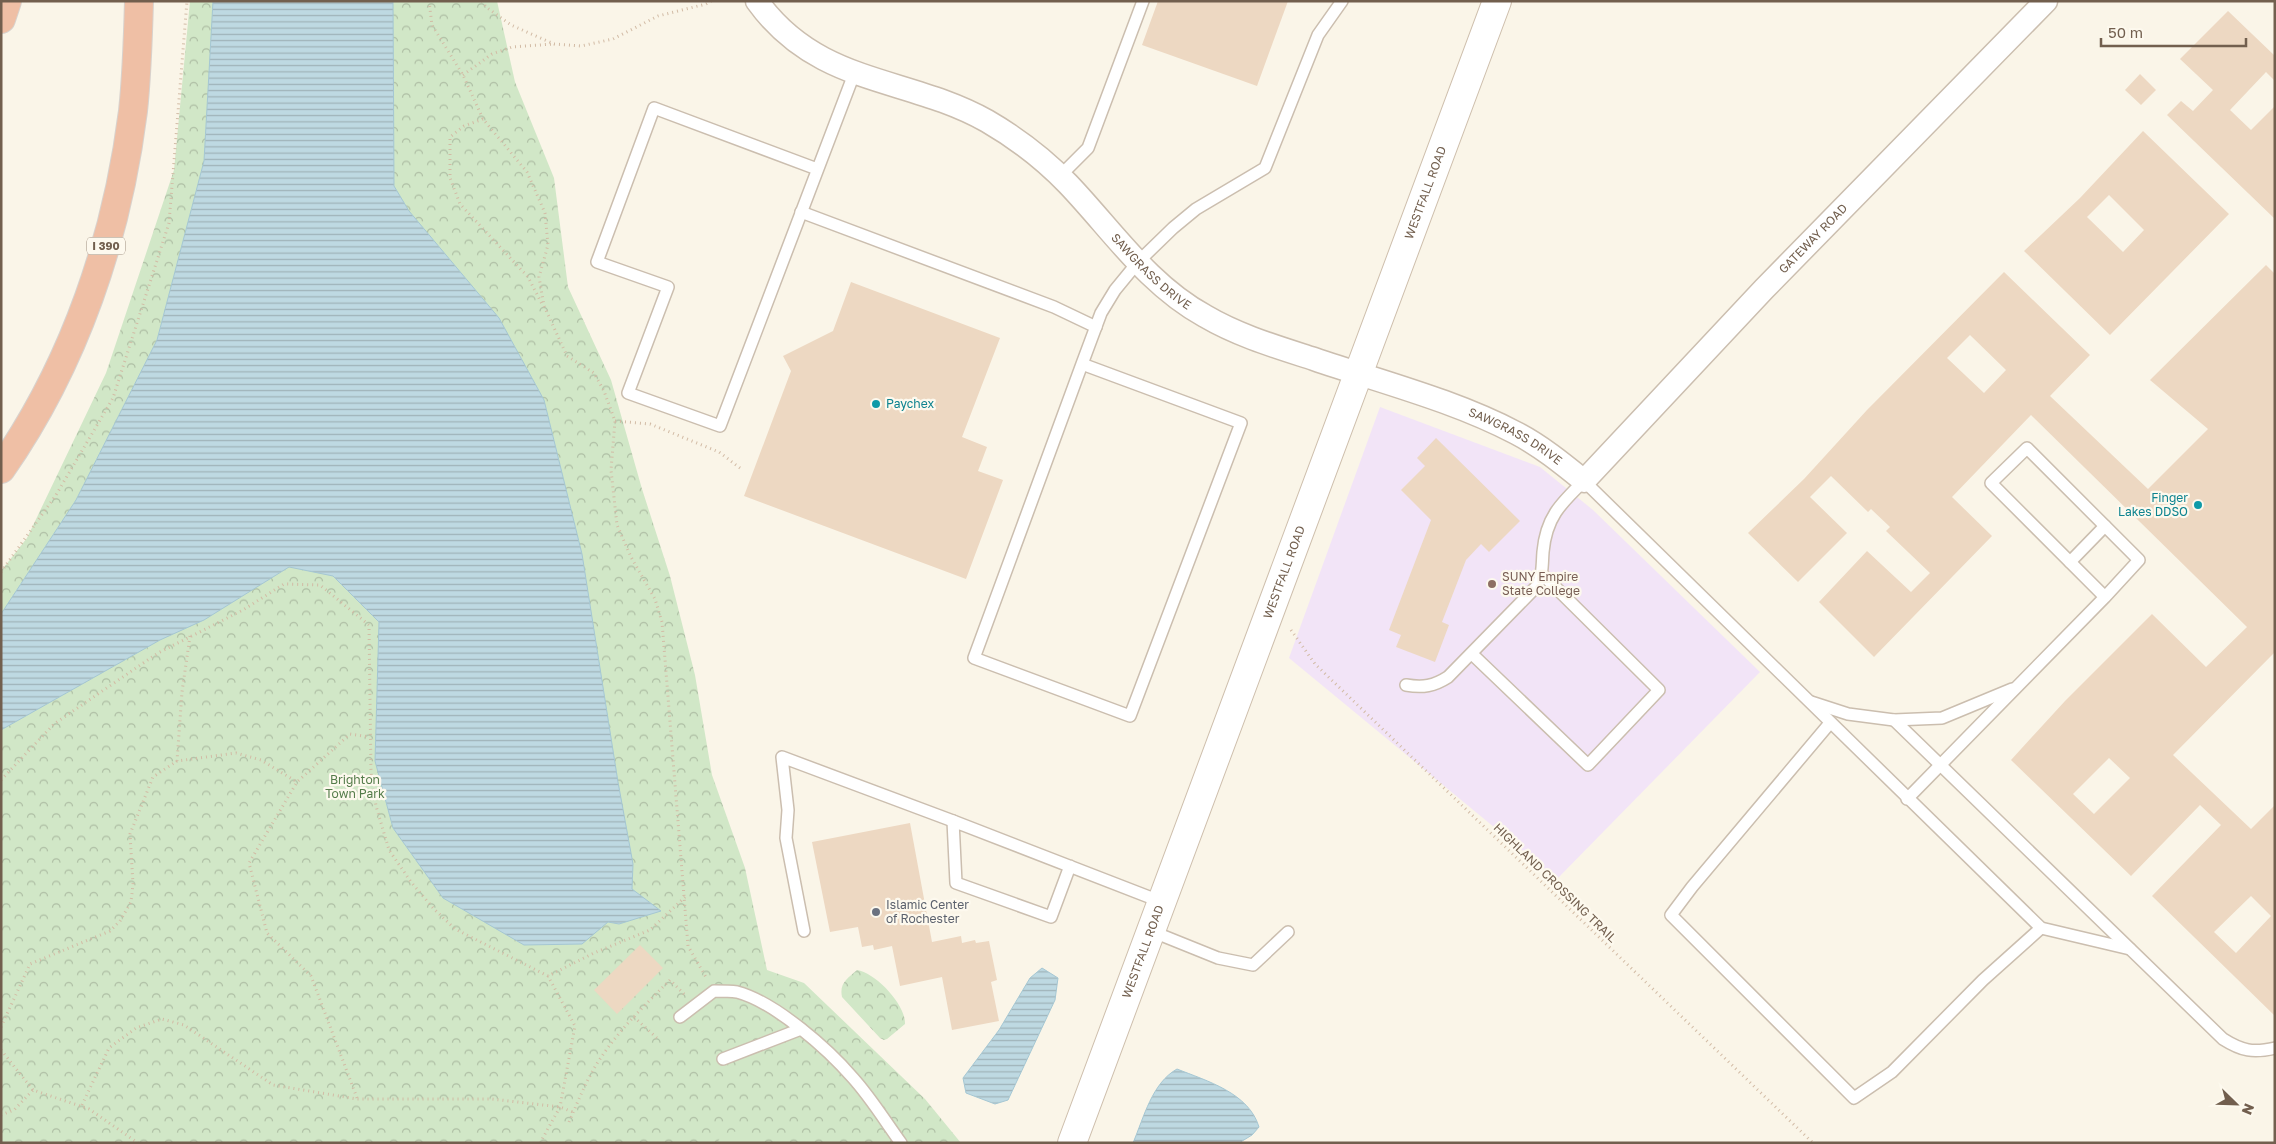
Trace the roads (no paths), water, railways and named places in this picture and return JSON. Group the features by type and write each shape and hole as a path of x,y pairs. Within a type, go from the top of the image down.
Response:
{"highway":[{"path":"1,19 7,1"},
{"name":"I 390","path":"1,469 28,427 63,361 78,326 103,256 121,184 133,110 139,1"}],"street":[{"name":"SAWGRASS DRIVE","path":"757,1 780,27 802,46 830,63 854,74 953,105 984,120 1030,148 1060,176 1167,291 1206,317 1272,346 1454,405 1517,434 1560,461 1584,481"},
{"name":"WESTFALL ROAD","path":"1072,1143 1497,1"},
{"name":"GATEWAY ROAD","path":"1584,481 1764,289 2046,1"}],"lane":[{"path":"1060,176 1088,148 1144,1"},
{"path":"1082,364 1241,423 1130,716 974,658 1082,364 1101,313 1115,290 1138,262 1173,228 1196,209 1265,168 1318,35 1342,1"},
{"path":"817,169 654,108 597,262 668,287 628,393 720,426 854,74"},
{"path":"801,212 1054,307 1096,327"},
{"path":"1907,799 2018,687 2105,597 2139,560 2027,448 1991,483 2105,597"},
{"path":"1406,685 1420,687 1436,685 1448,677 1538,586 1542,574 1546,531 1553,514 1563,501 1584,481 2041,928 2130,949"},
{"path":"2070,562 2105,526"},
{"path":"1472,654 1588,765 1660,690 1542,574"},
{"path":"1809,702 1848,714 1894,720 1942,718 2018,687"},
{"path":"1894,720 2223,1039 2238,1049 2256,1051 2275,1048"},
{"path":"1830,723 1692,887 1671,915 1854,1098 1892,1072 1983,980 2041,928"},
{"path":"804,931 786,838 788,810 782,757 1162,902"},
{"path":"953,821 956,883 1051,917 1070,866"},
{"path":"1151,932 1218,958 1253,965 1288,932"},
{"path":"680,1017 714,991 738,993 763,1003 800,1029 836,1059 854,1079 901,1143"},
{"path":"723,1059 800,1029"}],"water":[{"path":"213,1 393,1 394,186 409,211 499,318 544,400 582,554 633,864 632,889 661,911 619,924 608,922 582,944 524,945 443,898 393,828 375,761 379,622 333,576 289,567 204,620 160,640 1,730 1,614 76,500 157,340 204,161"},
{"path":"1042,968 1058,978 1055,1000 1008,1100 995,1104 966,1093 963,1078 999,1030 1030,978"},
{"path":"1177,1069 1226,1090 1237,1097 1254,1115 1259,1127 1252,1135 1239,1143 1133,1143 1155,1092 1168,1075"}],"place":[{"name":"Paychex","path":"876,404"},
{"name":"Finger Lakes DDSO","path":"2198,505"},
{"name":"SUNY Empire State College","path":"1492,584"},
{"name":"Islamic Center of Rochester","path":"876,912"}],"park label":[{"name":"Brighton Town Park","path":"355,787"}]}
